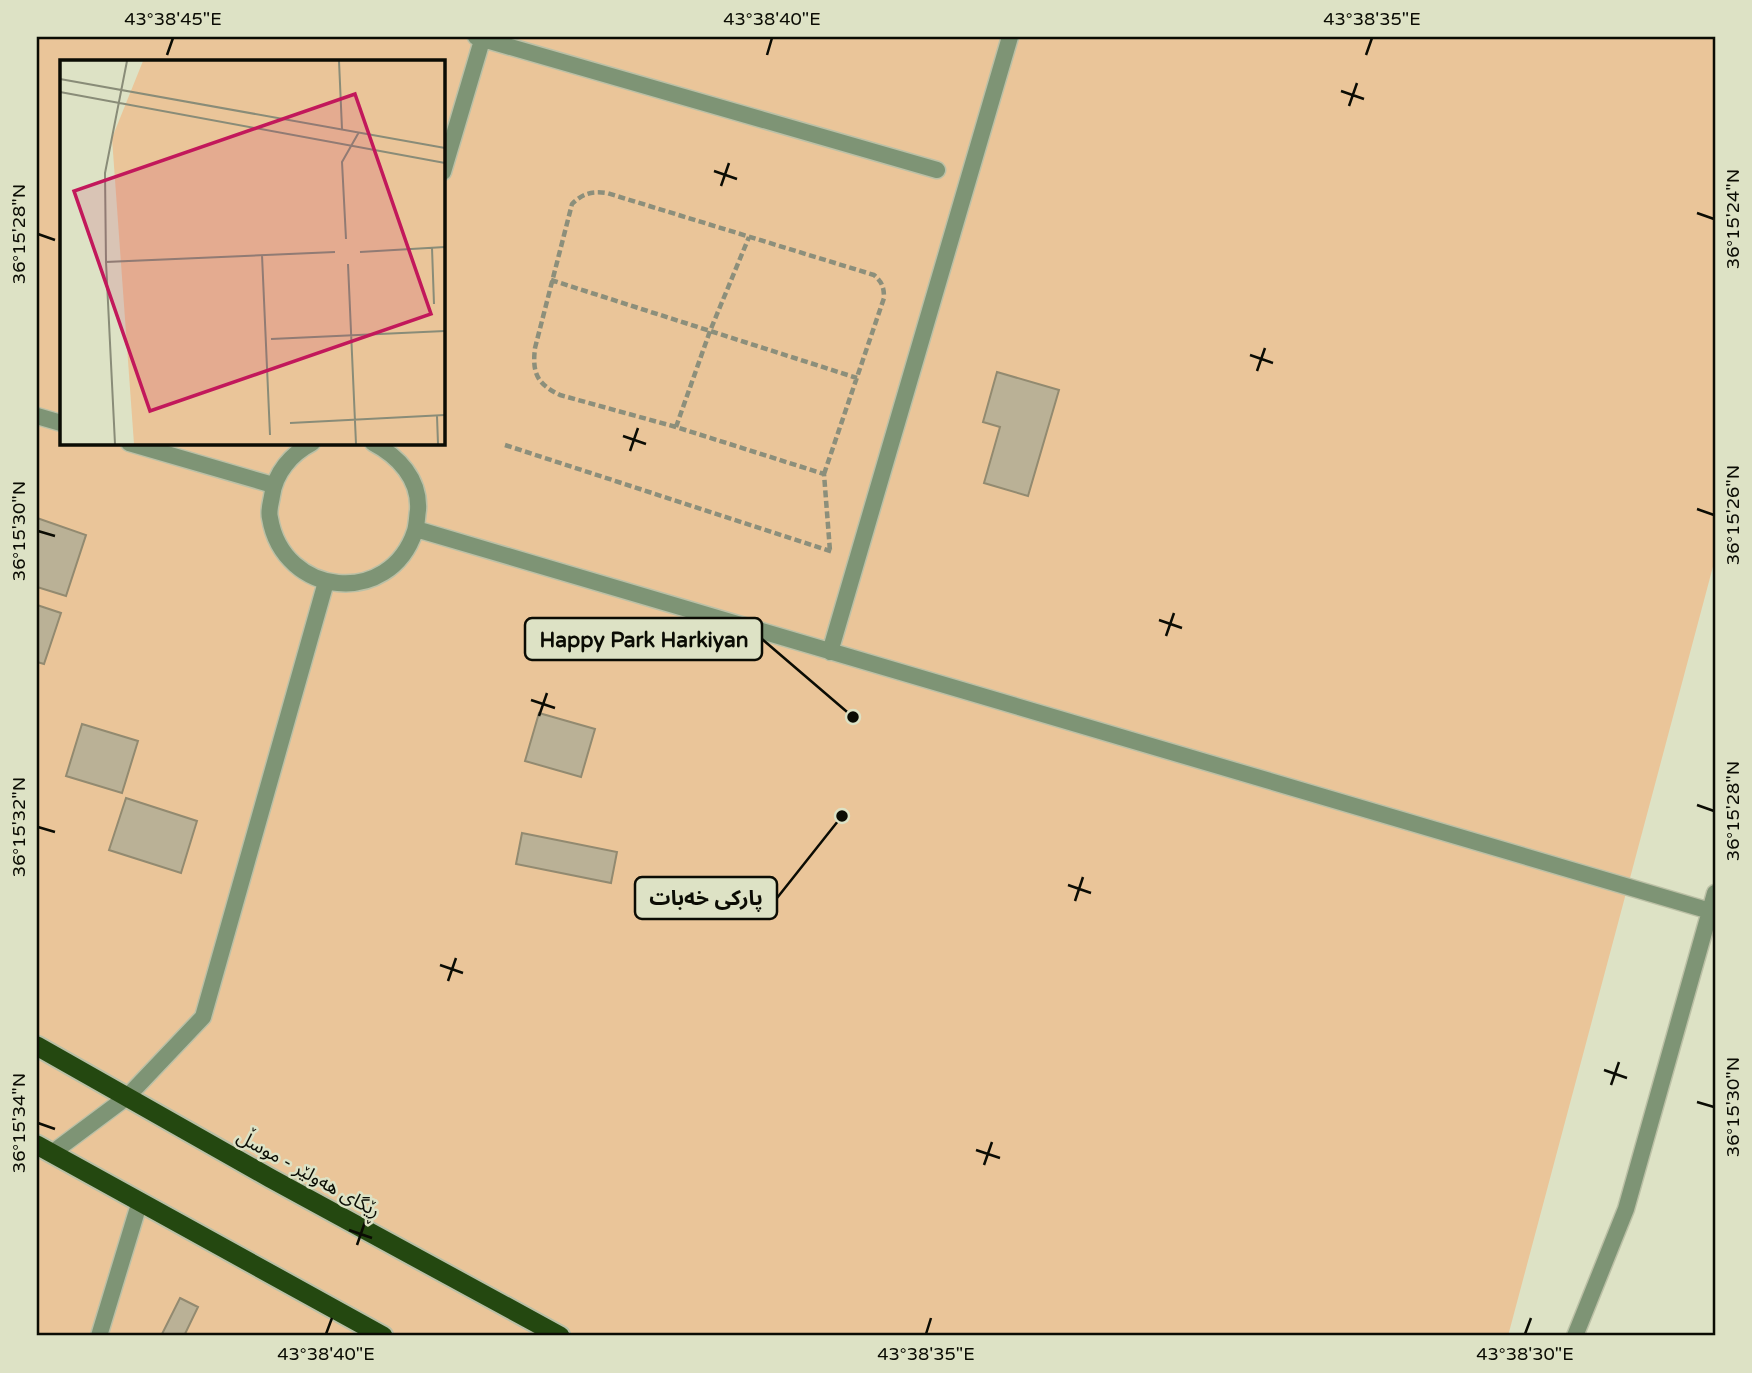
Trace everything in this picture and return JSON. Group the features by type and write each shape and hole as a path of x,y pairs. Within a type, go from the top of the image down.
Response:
{"highway":[{"name":"ڕێگای هەولێر - موسڵ","path":"37,1046 270,1178 560,1336"},
{"path":"44,1149 383,1336"}],"lane":[{"path":"444,168 480,37 937,170"},
{"path":"830,652 1010,37"},
{"path":"37,416 60,423"},
{"path":"132,444 273,485"},
{"path":"311,444 287,460 273,485 269,515 278,545 298,569 326,582 355,584 382,575 404,555 416,529 418,501 409,473 390,452 375,444"},
{"path":"416,529 1710,911"},
{"path":"44,1149 127,1097 203,1017 326,582"},
{"path":"1575,1336 1626,1209 1715,892"},
{"path":"99,1336 140,1201"}],"path":[{"path":"824,474 676,427 559,395 538,380 533,365 534,348 572,204 585,193 607,193 874,275 881,281 884,298 824,474 830,551"},
{"path":"676,427 710,331 749,237"},
{"path":"551,280 857,378"},
{"path":"505,445 857,559"}],"shaded area":[{"path":"37,37 1715,37 1715,559 1508,1336 37,1336"}],"building":[{"path":"997,372 1059,390 1028,496 984,483 1000,427 983,422"},
{"path":"37,518 86,535 66,596 37,587"},
{"path":"37,605 61,613 44,664 37,662"},
{"path":"539,713 595,729 581,777 525,761"},
{"path":"82,724 138,741 122,793 66,776"},
{"path":"126,798 197,821 181,873 109,850"},
{"path":"522,833 617,852 611,883 516,864"},
{"path":"180,1298 198,1307 184,1336 161,1336"}],"place":[{"name":"Happy Park Harkiyan","path":"853,717"},
{"name":"پارکی خەبات","path":"842,816"}]}
